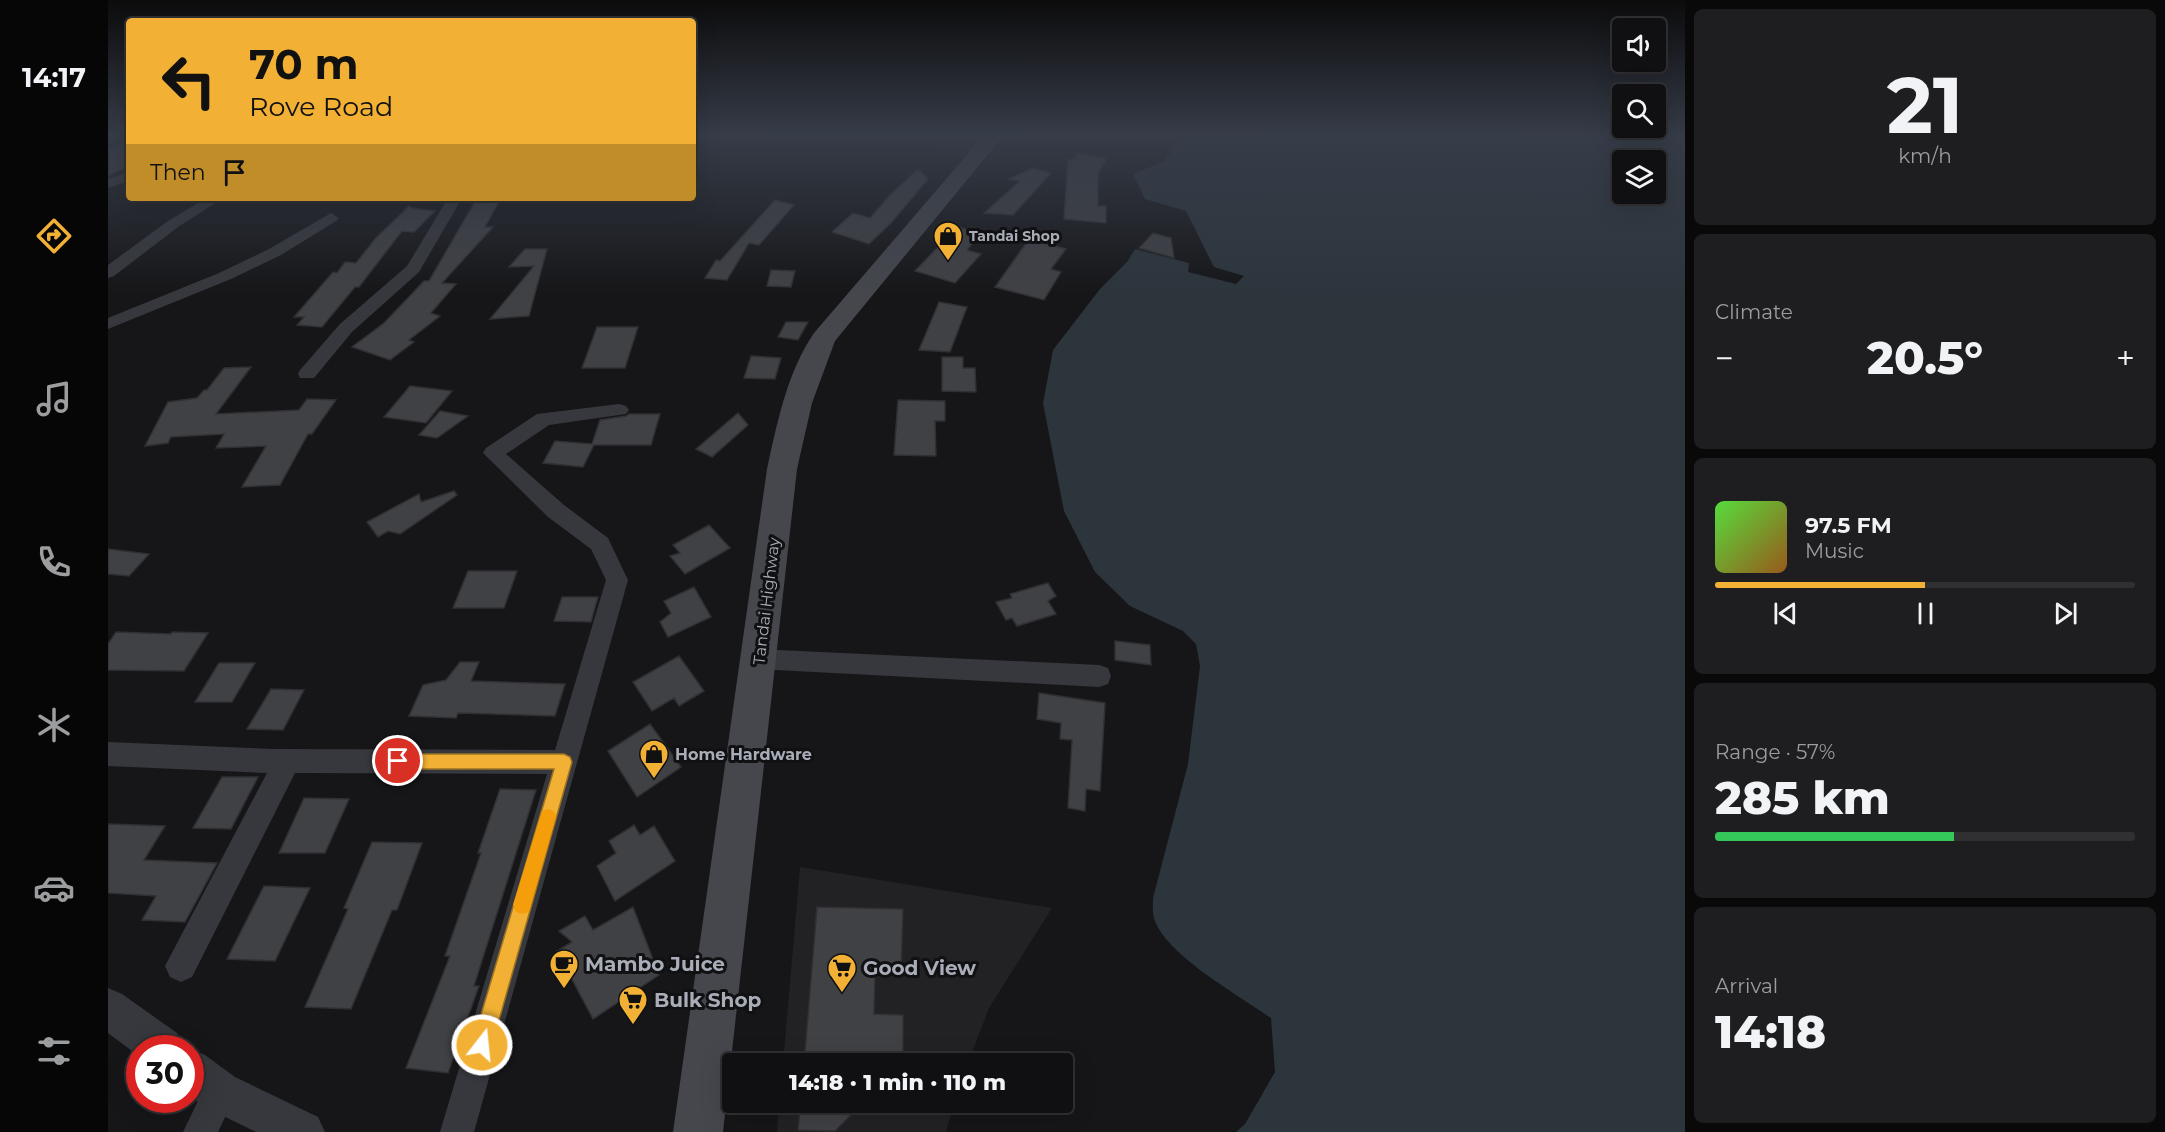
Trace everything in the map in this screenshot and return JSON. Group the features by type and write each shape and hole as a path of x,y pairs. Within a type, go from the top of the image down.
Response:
{"main road":[{"name":"Tandai Highway","path":"698,1132 783,469 794,410 807,371 823,339 948,189"}],"street":[{"path":"108,273 173,224 211,201"},
{"path":"307,374 346,328 413,268 453,201"},
{"path":"108,324 235,272 275,252 331,218"},
{"path":"457,1132 617,580 600,544 556,511 493,453 544,419 619,410"},
{"path":"758,659 1098,676"},
{"path":"108,754 280,761 564,762"},
{"path":"181,966 280,761"},
{"path":"108,1008 144,1035"},
{"path":"200,1132 205,1081 303,1132"}],"shaded area":[{"path":"1140,189 1612,189 1612,204 1666,204 1666,189 1685,189 1685,1132 1236,1132 1245,1124 1275,1072 1271,1018 1224,987 1174,948 1162,934 1153,912 1153,898 1188,764 1200,666 1196,644 1183,631 1130,606 1095,572 1064,511 1043,403 1053,350 1100,289 1127,262 1135,249 1189,263 1188,272 1236,284 1244,276 1214,267 1186,211 1145,199"},
{"path":"800,867 1052,908 989,1008 972,1053 784,1053"},
{"path":"778,1113 951,1113 946,1132 777,1132"}],"building":[{"path":"897,189 920,189 891,223 869,244 832,232 853,213 870,218"},
{"path":"1011,189 1037,189 1013,215 984,213"},
{"path":"1066,189 1098,189 1098,206 1106,206 1106,223 1064,219"},
{"path":"775,200 794,205 759,245 749,243 727,280 705,278 716,260 720,261"},
{"path":"475,201 499,201 485,227 493,227 442,283 456,284 431,313 440,316 409,340 414,342 390,360 352,347 384,323 424,281 429,281"},
{"path":"409,206 435,211 414,232 402,231 359,287 355,287 322,327 297,325 304,317 294,317 333,272 337,273 345,262 356,263 375,239"},
{"name":"Tandai Shop","path":"957,227 981,233 967,250 981,254 955,283 915,271"},
{"path":"1153,233 1171,238 1174,258 1139,248"},
{"path":"1029,239 1066,249 1051,269 1061,272 1044,300 995,287"},
{"path":"525,249 547,249 529,316 490,319 534,266 509,267"},
{"path":"771,270 795,271 791,287 767,286"},
{"path":"939,302 967,307 950,352 919,350"},
{"path":"786,322 808,322 798,340 778,337"},
{"path":"597,327 638,327 625,368 582,368"},
{"path":"751,356 781,358 775,379 744,378"},
{"path":"942,357 963,357 963,368 975,368 976,392 942,391"},
{"path":"251,367 216,414 299,410 307,399 336,400 312,434 308,434 280,485 242,487 266,446 216,448 224,434 171,437 168,443 145,446 168,402 197,398 204,390 207,390 224,368"},
{"path":"410,386 452,391 426,423 384,417"},
{"path":"898,400 945,401 945,421 935,421 936,456 894,455"},
{"path":"440,411 468,416 437,438 419,435"},
{"path":"738,413 748,425 712,457 696,449"},
{"path":"629,414 660,414 651,445 594,445 583,467 543,463 555,441 592,444 600,420"},
{"path":"454,491 457,495 400,534 388,531 378,537 367,522 419,494 421,502"},
{"path":"709,525 730,548 685,574 670,556 680,553 673,545"},
{"path":"108,549 149,554 129,576 108,574"},
{"path":"468,571 517,571 504,608 453,608"},
{"path":"1048,583 1056,596 1048,601 1056,614 1017,626 1012,618 1006,620 996,602 1012,598 1010,594"},
{"path":"694,587 711,617 668,637 660,622 671,613 664,601"},
{"path":"562,597 598,597 591,622 554,621"},
{"path":"116,632 208,633 184,671 108,670 108,644"},
{"path":"1115,641 1150,645 1151,665 1115,660"},
{"path":"679,656 704,691 679,706 674,698 652,711 633,682"},
{"path":"460,662 479,662 471,681 565,684 555,716 458,713 456,718 409,716 423,685 446,680"},
{"path":"219,663 255,663 232,702 195,702"},
{"path":"271,689 304,690 283,730 247,729"},
{"path":"1039,693 1105,703 1100,791 1086,789 1085,811 1068,808 1072,740 1060,739 1061,723 1037,719"},
{"path":"650,724 681,767 637,797 608,751"},
{"path":"222,777 258,777 231,829 193,828"},
{"path":"500,789 536,790 474,986 479,986 448,1073 406,1068 450,956 445,956 481,853 478,853"},
{"path":"304,798 349,799 325,853 279,853"},
{"path":"108,824 165,826 144,860 217,863 185,922 142,920 156,896 108,893"},
{"path":"634,825 640,835 654,826 675,861 615,901 597,866 616,853 609,841"},
{"path":"372,842 422,843 397,910 392,910 351,1009 305,1007 348,909 344,908"},
{"path":"264,886 310,888 275,961 227,959"},
{"path":"633,907 659,975 593,1019 557,951 572,942 559,931 585,916 593,930"},
{"name":"Good View","path":"817,907 903,909 901,972 875,971 874,1014 903,1015 903,1053 805,1053"},
{"path":"800,1113 853,1113 835,1131 798,1130"}],"slow traffic":[{"path":"522,905 548,817"}],"place":[{"name":"Tandai Shop","path":"948,262"},
{"name":"Home Hardware","path":"654,780"},
{"name":"Mambo Juice","path":"564,990"},
{"name":"Good View","path":"842,994"},
{"name":"Bulk Shop","path":"633,1026"}],"route":[{"path":"398,761 564,762 482,1045"}]}
